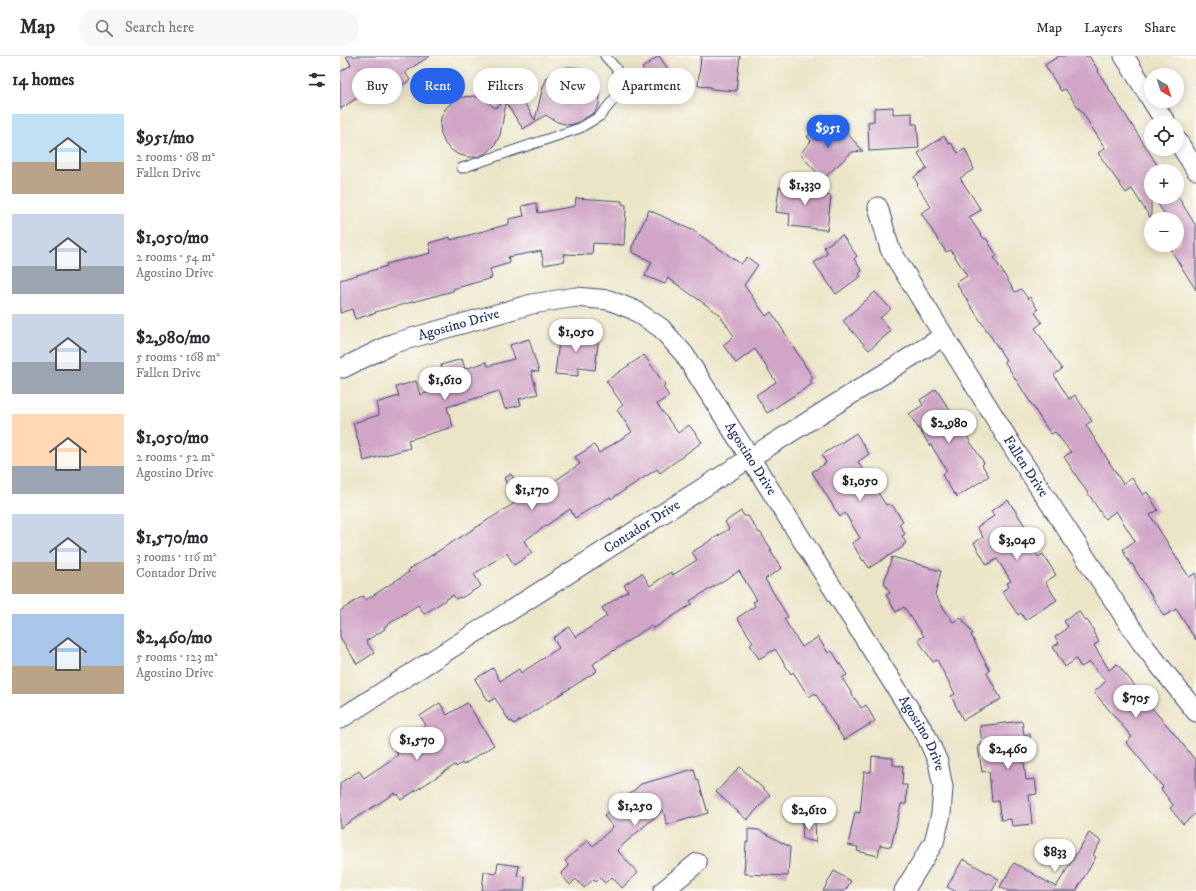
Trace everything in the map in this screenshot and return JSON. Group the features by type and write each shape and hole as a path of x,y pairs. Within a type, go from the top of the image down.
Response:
{"street":[{"path":"1124,56 1144,87"},
{"path":"1184,151 1196,170"},
{"name":"Fallen Drive","path":"878,207 890,249 1016,452 1141,642 1196,712"},
{"name":"Agostino Drive","path":"343,368 394,343 532,304 576,297 609,300 634,310 661,328 684,354 926,735 938,762 943,787 941,814 934,842 904,891"},
{"name":"Contador Drive","path":"340,719 944,336"},
{"path":"663,891 697,863"}],"lane":[{"path":"462,168 580,128 600,116 620,92 621,77 615,67 605,56"}],"building":[{"path":"346,56 430,56 405,72 410,80 402,85 402,68 352,68 352,101 340,109 340,72 351,65"},
{"path":"659,56 667,68 642,68"},
{"path":"701,56 740,56 736,91 711,89 711,87 698,86"},
{"path":"1059,56 1089,56 1144,144 1144,156 1151,156 1157,164 1144,164 1144,204 1151,204 1151,212 1147,212 1132,189 1126,193 1098,153 1105,148 1080,109 1065,89 1061,91 1045,65"},
{"path":"546,80 546,104 599,105 595,112 577,123 569,125 557,122 546,115 523,129 507,104 525,104 535,120"},
{"path":"473,96 473,104 490,104 495,108 501,104 506,104 500,135 495,145 488,152 477,157 468,157 457,154 445,144 441,134 440,124 445,109 450,104 465,104 465,97"},
{"path":"893,107 893,114 912,113 912,124 917,124 919,148 869,151 868,122 874,121 874,108"},
{"path":"824,121 833,130 839,124 863,151 852,152 823,179 800,154 811,141 807,137"},
{"path":"944,136 949,144 951,143 958,153 965,149 974,169 960,178 981,210 969,217 984,239 986,238 997,256 994,258 1015,292 1021,289 1028,299 1030,297 1038,310 1035,312 1042,323 1035,328 1062,369 1054,375 1069,399 1075,395 1092,421 1086,425 1123,484 1132,478 1143,495 1147,492 1158,510 1150,515 1189,577 1196,573 1196,640 1176,609 1164,616 1132,564 1131,565 1123,549 1135,541 1116,511 1105,519 1064,457 1071,452 1055,432 1051,434 1004,361 1006,360 956,283 967,276 951,250 946,252 921,213 931,207 917,185 918,184 914,177 927,168 918,153"},
{"path":"793,184 825,188 825,195 831,196 827,230 789,226 790,214 776,212 779,187 793,189"},
{"path":"576,198 622,201 622,204 626,205 624,245 593,243 592,255 563,254 565,261 544,265 541,251 508,257 510,263 490,269 492,278 453,289 453,291 375,312 376,313 355,319 352,309 340,313 340,280 387,266 386,264 431,253 429,243 450,237 451,240 509,224 509,219 524,216 522,206 536,203 538,213 575,206"},
{"path":"1158,204 1182,204 1196,226 1196,290 1172,252 1184,252 1184,212 1163,212"},
{"path":"649,210 694,231 741,264 747,257 758,265 744,285 766,316 771,312 776,319 813,378 810,380 812,384 767,413 756,395 776,382 755,349 736,363 723,345 734,336 719,314 668,278 665,284 645,276 652,262 632,252 632,247"},
{"path":"842,235 857,256 854,259 862,271 859,274 861,276 836,294 814,263 828,253 824,247"},
{"path":"875,292 891,309 880,318 891,331 869,350 843,321"},
{"path":"572,332 599,335 595,370 578,368 578,376 555,374 560,333 572,334"},
{"path":"529,339 539,372 531,371 538,394 519,399 521,405 505,409 499,391 447,407 453,427 408,440 410,448 364,461 353,423 379,415 376,403 399,396 396,387 416,381 420,395 447,387 441,365 462,359 465,369 486,362 488,366 514,359 510,345"},
{"path":"644,355 665,385 663,387 669,396 657,404 678,433 689,425 702,442 660,473 657,469 611,499 610,497 575,518 570,509 524,541 532,553 514,565 507,553 474,574 481,586 461,598 456,599 453,595 424,614 418,605 384,627 385,629 366,641 374,653 357,664 340,637 340,611 363,596 366,600 409,572 408,570 515,503 504,478 511,474 527,499 580,464 575,457 594,445 599,453 632,432 617,410 623,405 606,381"},
{"path":"936,389 984,463 982,465 989,476 957,497 942,475 947,471 909,414 923,405 920,400"},
{"path":"856,433 869,454 858,462 886,505 892,505 903,521 899,524 905,534 902,536 906,543 903,547 869,568 852,543 860,538 845,513 840,517 812,472 826,463 822,455"},
{"path":"1008,500 1029,532 1023,536 1038,557 1043,554 1056,575 1045,582 1057,600 1025,620 1021,613 1018,615 1002,591 1009,587 1007,583 1011,581 997,559 987,565 974,543 983,537 977,527 994,516 991,511"},
{"path":"741,511 744,516 748,516 759,533 760,532 772,550 770,551 782,568 765,579 788,617 784,619 802,647 818,637 828,653 832,651 847,675 842,678 861,708 866,705 875,721 844,740 815,693 809,697 793,672 791,674 775,649 759,659 750,645 753,642 737,618 755,606 753,602 757,600 739,571 690,601 692,604 653,629 651,626 593,664 597,671 514,724 512,721 510,722 495,698 489,702 475,679 493,668 500,681 519,669 521,673 559,648 553,638 569,627 576,637 607,616 602,608 628,591 624,585 642,573 650,586 671,572 673,575 697,560 692,552 729,529 725,522"},
{"path":"892,557 941,571 935,595 953,622 961,617 973,634 971,635 990,671 987,673 1001,699 963,720 951,696 955,694 937,660 933,662 918,640 924,636 904,607 896,612 886,595 890,593 884,583"},
{"path":"1079,611 1094,631 1093,632 1099,642 1094,645 1109,670 1117,664 1196,761 1196,813 1183,824 1170,808 1173,805 1161,789 1163,787 1126,742 1132,737 1094,692 1106,681 1090,662 1081,667 1076,659 1065,667 1053,647 1059,643 1055,637 1068,627 1064,621"},
{"path":"440,703 447,715 467,703 494,745 463,765 462,763 456,767 455,765 401,800 398,794 396,795 395,793 340,828 340,783 359,771 364,778 398,755 393,747 426,725 420,716"},
{"path":"1022,721 1024,735 1030,734 1032,752 1023,753 1026,780 1035,779 1037,794 1029,795 1032,824 1012,826 1011,819 1001,820 998,801 992,802 989,771 982,772 978,746 982,745 980,726"},
{"path":"872,756 893,758 893,765 903,766 902,785 907,785 906,804 901,804 891,847 880,845 878,856 857,851 858,847 848,845 855,812 860,813 864,772 871,772"},
{"path":"740,767 770,795 747,820 716,792"},
{"path":"694,769 708,813 667,825 663,810 617,850 638,873 622,888 612,877 605,883 600,878 596,882 594,879 584,888 576,879 570,885 561,874 569,866 565,861 588,840 593,846 613,827 604,816 641,784"},
{"path":"815,821 816,842 803,839 802,822"},
{"path":"748,829 759,830 790,847 788,876 744,874 746,842 748,843"},
{"path":"1089,833 1101,841 1093,855 1096,857 1076,891 1008,891 1000,887 1014,863 1056,887"},
{"path":"963,859 999,879 992,891 955,891 947,887"},
{"path":"498,863 519,866 517,876 525,877 524,891 482,891 484,872 496,874"},
{"path":"834,871 851,881 845,891 823,891"}]}
